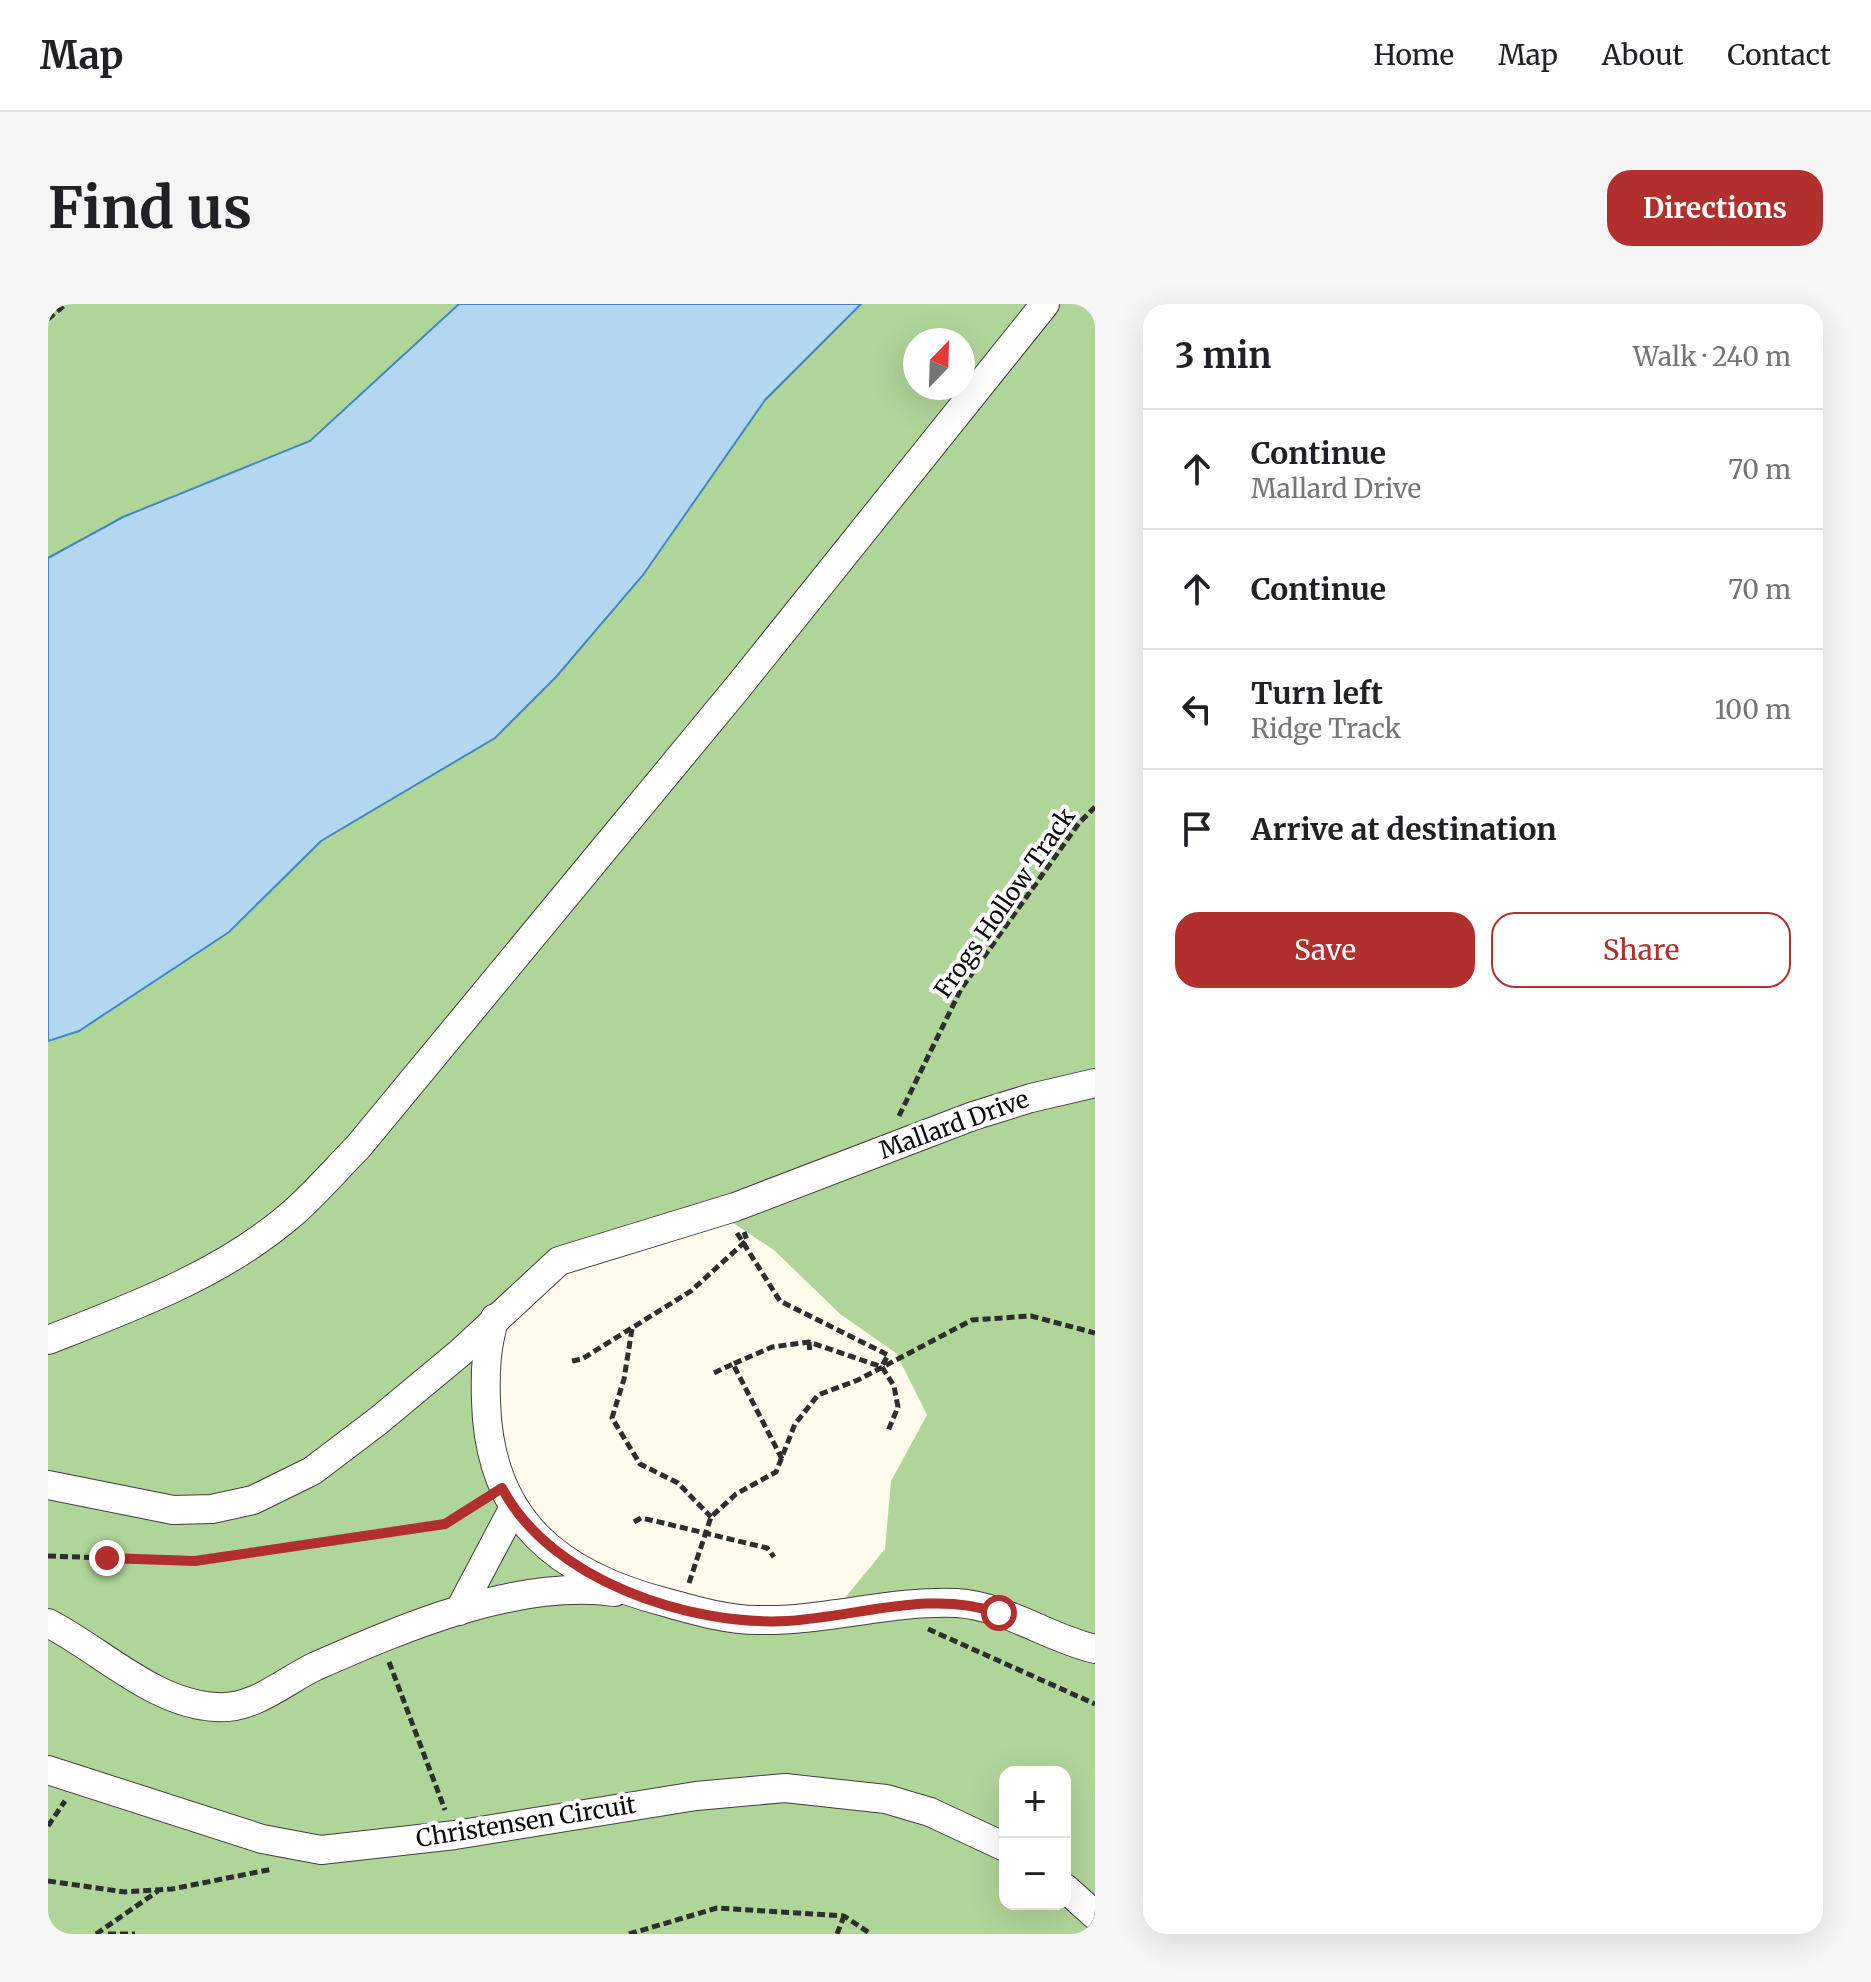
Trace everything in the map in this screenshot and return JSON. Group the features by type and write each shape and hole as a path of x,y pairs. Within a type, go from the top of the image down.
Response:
{"street":[{"path":"48,1340 208,1272 293,1213 358,1147 728,700 1045,304"},
{"name":"Mallard Drive","path":"739,1219 816,1177 882,1150 1016,1102 1095,1083"},
{"path":"48,1485 173,1510 212,1509 253,1500 312,1471 461,1352 559,1261 739,1219"},
{"path":"496,1317 487,1344 487,1439 508,1499 529,1529 560,1555 632,1594"},
{"path":"459,1611 508,1499"},
{"path":"48,1623 157,1688 194,1703 217,1708 256,1699 312,1668 380,1639 459,1611 569,1591 632,1594 721,1616 788,1621 903,1605 976,1605 1095,1649"},
{"name":"Christensen Circuit","path":"48,1770 290,1847 321,1850 455,1835 696,1796 813,1788 886,1799 930,1812 999,1844"},
{"path":"1071,1893 1095,1915"}],"path":[{"path":"48,319 66,304"},
{"name":"Frogs Hollow Track","path":"882,1150 961,989 1079,823 1095,807"},
{"path":"572,1361 582,1359 691,1291 743,1243 747,1240 739,1219 730,1221 743,1243 780,1301 888,1355 882,1367"},
{"path":"681,1607 711,1517 736,1494 776,1472 795,1424 818,1395 882,1367 972,1320 1031,1316 1095,1333"},
{"path":"632,1329 624,1379 612,1418 640,1464 678,1483 711,1517"},
{"path":"809,1342 810,1353"},
{"path":"714,1373 772,1347 809,1342 882,1367 894,1386 898,1407 888,1431"},
{"path":"733,1364 782,1460"},
{"path":"48,1556 195,1561 445,1524 508,1499"},
{"path":"634,1522 641,1518 767,1548 774,1557"},
{"path":"903,1605 931,1632 1095,1704"},
{"path":"380,1639 455,1835"},
{"path":"48,1881 125,1892 160,1890 283,1868"},
{"path":"96,1934 160,1890"},
{"path":"629,1934 717,1908 844,1916 871,1934"},
{"path":"837,1934 844,1916"},
{"path":"108,1934 135,1934"}],"green space":[{"path":"48,304 459,304 310,441 123,517 48,558"},
{"path":"860,304 1095,304 1095,1934 48,1934 48,1041 79,1030 229,932 321,841 495,738 642,575 765,400","holes":["730,1221 774,1250 840,1314 896,1353 927,1415 891,1481 885,1549 831,1615 632,1594 513,1509 485,1377 496,1317 573,1255"]}],"water":[{"path":"459,304 861,304 765,400 643,575 556,677 495,738 321,841 229,932 79,1031 48,1041 48,558 123,517 310,441"}],"route":[{"path":"107,1558 195,1561 445,1524 502,1488 529,1529 560,1555 599,1580 632,1594 681,1607 721,1616 788,1621 934,1603 976,1605 999,1613"}]}
